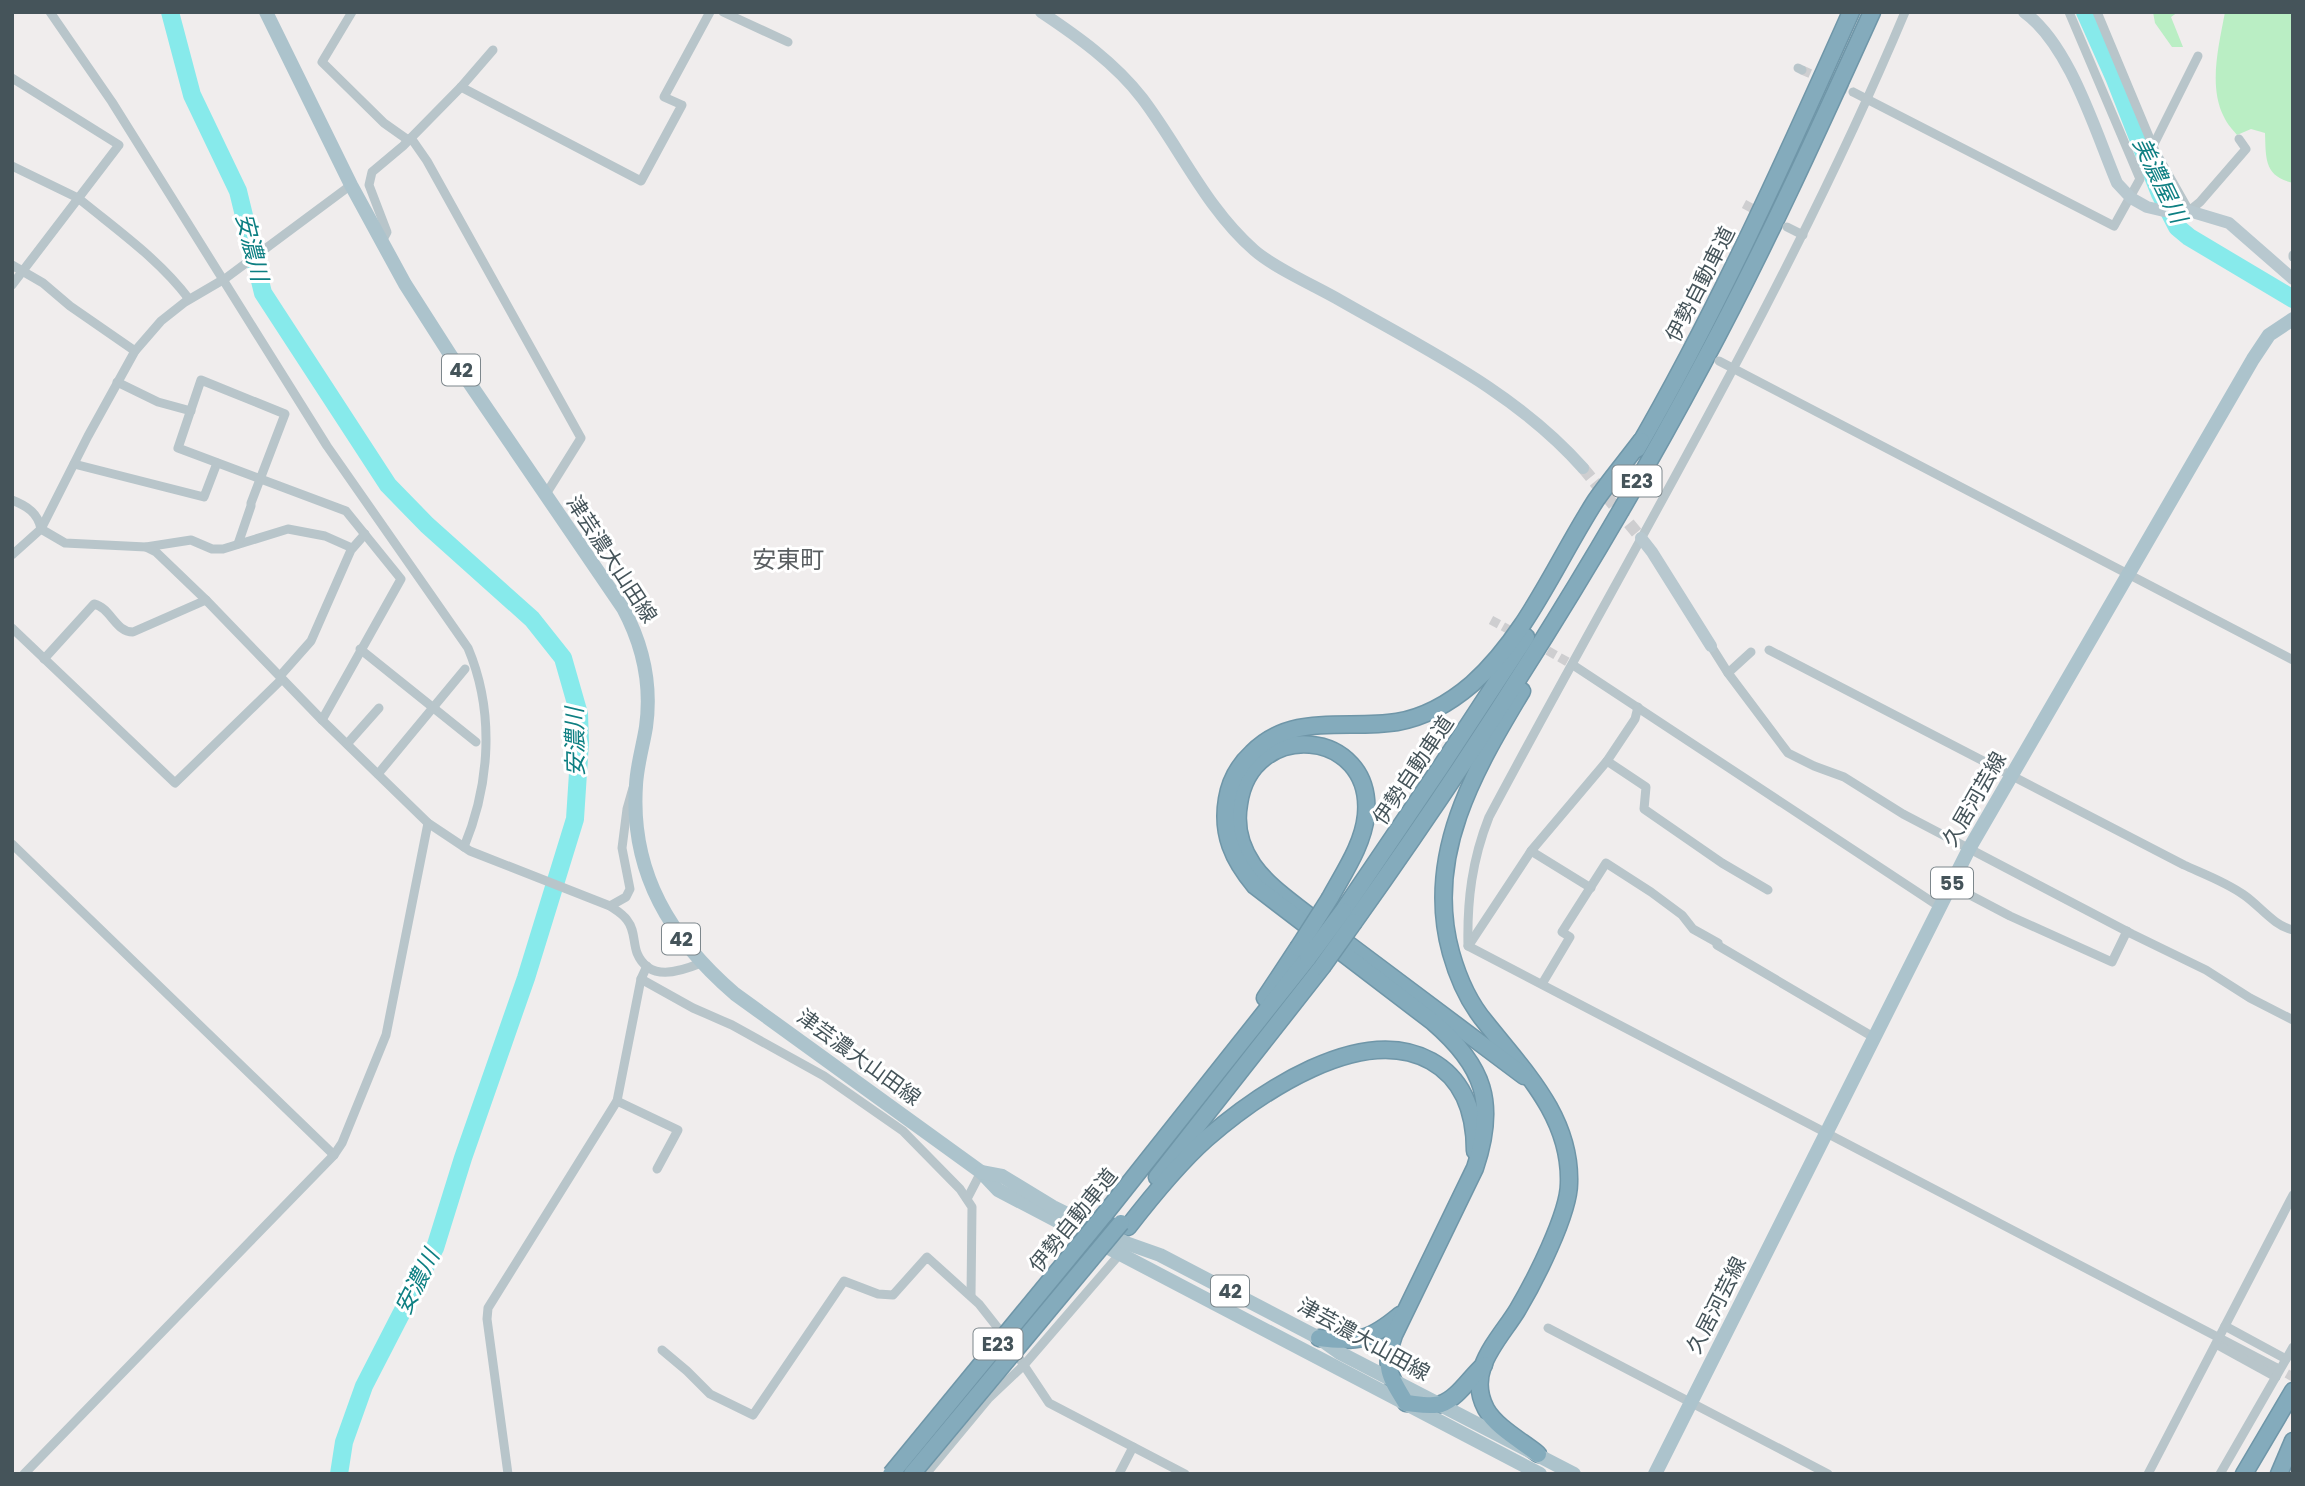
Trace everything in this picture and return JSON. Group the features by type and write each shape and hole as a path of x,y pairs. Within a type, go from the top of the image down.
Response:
{"highway":[{"name":"伊勢自動車道","path":"1349,917 1499,680 1641,441 1732,268 1800,128 1851,12"},
{"name":"伊勢自動車道","path":"891,1474 1104,1215 1310,957 1349,917 1525,669 1590,562 1702,365 1812,144 1872,12"},
{"path":"1483,1365 1454,1396 1440,1405 1406,1403 1391,1378 1387,1364 1389,1349 1405,1312 1475,1168 1485,1133 1486,1113 1482,1091 1469,1062 1455,1042 1433,1022 1255,886 1229,846 1226,824 1229,789 1248,757 1261,744 1279,733 1313,725 1400,721 1440,707 1464,691 1492,664 1526,620 1597,500 1641,441"},
{"path":"1538,1454 1488,1412 1481,1394 1483,1365 1493,1342 1517,1310 1565,1212 1569,1169 1563,1137 1549,1105 1485,1022 1469,998 1458,973 1444,922 1444,872 1454,826 1476,773 1565,617 1590,562"},
{"path":"1310,957 1330,898 1362,836 1366,815 1364,791 1356,771 1336,752 1306,743 1286,746 1270,753 1248,775 1240,796 1238,834 1258,871 1270,885 1309,916 1472,1037 1502,1062 1534,1083"},
{"name":"伊勢自動車道","path":"912,1474 991,1377 1124,1225 1310,957"},
{"path":"1124,1225 1206,1140 1249,1106 1317,1067 1351,1054 1369,1051 1388,1050 1412,1054 1437,1065 1451,1076 1464,1094 1470,1109 1475,1136 1475,1168"},
{"path":"1319,1338 1363,1340 1384,1329 1405,1312"},
{"path":"2244,1474 2293,1391"},
{"path":"2256,1474 2293,1409"},
{"path":"2279,1474 2293,1441"}],"main road":[{"name":"津芸濃大山田線","path":"266,12 348,188 451,356 623,608 639,640 646,677 647,707 636,782 636,826 646,872 669,919 701,963 828,1070 981,1172 998,1190 1540,1474"},
{"name":"久居河芸線","path":"1655,1474 1969,849 2257,352 2276,329 2293,319"},
{"name":"津芸濃大山田線","path":"981,1172 1002,1177 1053,1207 1126,1243 1160,1255 1319,1338 1340,1353 1574,1474"}],"street":[{"path":"50,12 112,102 327,446 383,530 464,641 477,668 485,716 486,753 467,849"},
{"path":"352,12 322,61 384,122 409,139 427,161 581,438 546,494"},
{"path":"461,87 641,181 682,106 664,97 710,12"},
{"path":"723,12 788,42"},
{"path":"1041,12 1068,30 1124,77 1141,97 1217,212 1256,253 1493,389 1545,430 1583,468"},
{"path":"1468,946 1469,892 1482,835 1518,763 1734,370 1869,99 1905,12"},
{"path":"2024,12 2043,29 2065,59 2117,183 2131,198 2147,208 2185,211 2229,223 2293,279"},
{"path":"1853,92 2114,226 2140,179 2069,12"},
{"path":"2097,12 2153,146 2185,211"},
{"path":"381,243 387,232 369,185 370,176 375,168 409,139 461,87 493,50"},
{"path":"2153,146 2198,56"},
{"path":"12,78 119,145 12,285"},
{"path":"2185,211 2200,202 2246,149 2239,139"},
{"path":"12,166 78,198 172,276 190,299"},
{"path":"12,555 41,529 117,382 135,351 161,321 190,299 224,279 348,188"},
{"path":"1787,227 1803,235"},
{"path":"12,265 24,270 135,351"},
{"path":"1667,331 1681,339"},
{"path":"1719,361 2293,660"},
{"path":"238,544 261,479 285,414 201,380 178,448 261,479 346,511 401,579 322,720"},
{"path":"117,382 158,402 191,411"},
{"path":"74,464 204,497 218,463"},
{"path":"12,500 27,507 39,518 41,529 65,543 146,547 191,540 215,549 288,529 325,536 352,548"},
{"path":"12,628 175,783 281,677 311,641 352,548 365,534"},
{"path":"1641,538 1652,551 1728,673 1788,753 1844,777 1903,814 2206,970 2250,998 2293,1020"},
{"path":"146,547 156,552 206,600 322,720 428,823 467,849 610,906 629,922 637,953 645,964 664,973 674,973 701,963"},
{"path":"44,659 94,604 100,606 122,629 133,632 206,600"},
{"path":"360,649 476,742"},
{"path":"1769,650 2184,865 2232,887 2284,928 2293,930"},
{"path":"1728,673 1751,652"},
{"path":"1573,665 1940,907"},
{"path":"378,774 465,669"},
{"path":"1468,946 1531,851 1607,761 1635,719 1638,707"},
{"path":"346,744 379,708"},
{"path":"1607,761 1646,787 1644,809 1768,890"},
{"path":"610,906 629,893 622,838 629,798 636,782"},
{"path":"23,1474 342,1143 386,1035 428,823"},
{"path":"12,844 334,1154"},
{"path":"1531,851 1591,888"},
{"path":"1542,984 1570,937 1562,932 1606,863 1682,915 1693,929 1718,943 1717,946 1875,1038"},
{"path":"1951,885 2010,916 2112,962 2127,930"},
{"path":"1468,946 1827,1133 2275,1372"},
{"path":"508,1474 487,1318 488,1308 617,1101 645,964"},
{"path":"641,979 693,1008 828,1070 903,1130 960,1189 972,1207 971,1296"},
{"path":"617,1101 678,1130 657,1169"},
{"path":"967,1199 981,1172"},
{"path":"2148,1474 2293,1195"},
{"path":"926,1474 989,1398 1024,1365 1119,1255"},
{"path":"662,1350 710,1394 753,1415 844,1281 878,1294 892,1295 928,1257 971,1296 995,1323 1049,1403 1185,1474"},
{"path":"2225,1326 2286,1360"},
{"path":"1548,1328 1828,1474"},
{"path":"2220,1474 2275,1372 2293,1347"},
{"path":"1119,1474 1133,1447"}],"green space":[{"path":"2153,12 2178,12 2171,17 2183,47 2172,47 2155,23"},
{"path":"2225,12 2293,12 2293,183 2277,176 2268,165 2265,133 2251,129 2237,135 2225,120 2219,105 2216,65"}],"waterway":[{"name":"安濃川","path":"170,12 192,95 238,191 263,293 388,485 427,525 532,619 563,658 579,714 575,819 526,978 463,1158 435,1248 364,1386 344,1442 339,1474"},
{"name":"美濃屋川","path":"2085,12 2160,194 2177,227 2189,237 2293,299"}],"tunnel":[{"path":"1802,70 1853,92"},
{"path":"1744,204 1761,213"},
{"path":"1583,468 1641,538"},
{"path":"1491,620 1517,634"},
{"path":"1536,644 1573,665"},
{"path":"2275,1367 2293,1377"}],"district":[{"name":"安東町","path":"788,559"}]}
